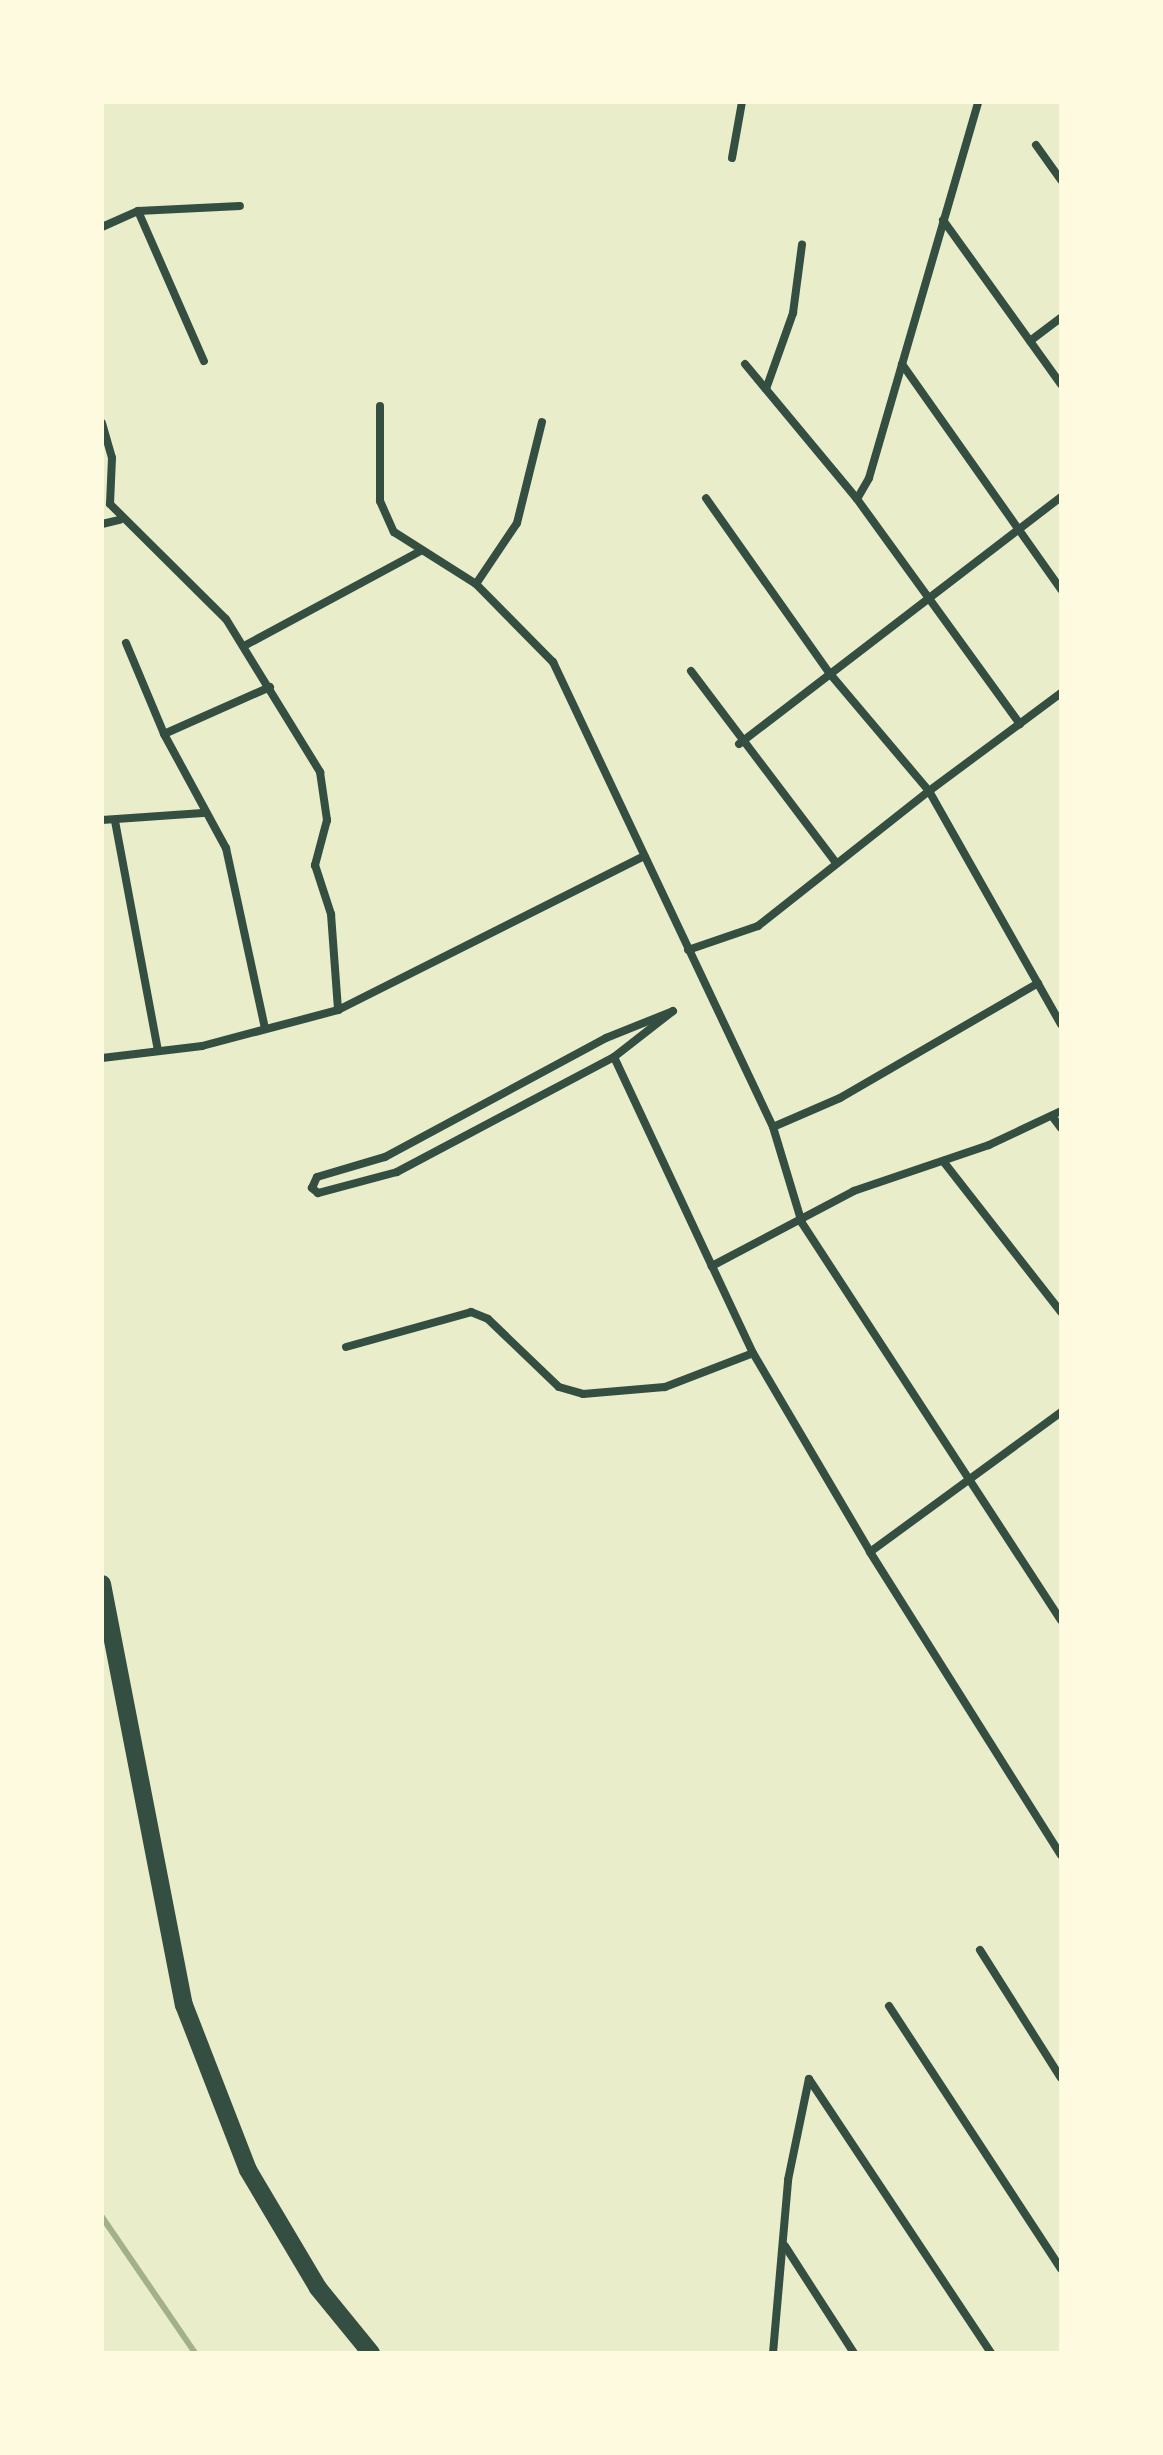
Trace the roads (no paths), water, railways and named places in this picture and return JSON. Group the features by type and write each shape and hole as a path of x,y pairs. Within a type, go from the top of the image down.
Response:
{"highway":[{"path":"102,1584 184,2005 248,2170 318,2288 371,2353"}],"street":[{"path":"732,158 742,102"},
{"path":"857,499 902,364 978,102"},
{"path":"1036,145 1061,180"},
{"path":"102,227 138,211 240,206"},
{"path":"138,211 204,361"},
{"path":"943,220 1061,384"},
{"path":"766,389 793,313 802,245"},
{"path":"1030,341 1061,318"},
{"path":"745,364 857,499 925,601 1020,724"},
{"path":"902,364 1061,589"},
{"path":"380,406 380,501 394,532 476,584 553,662 773,1127 802,1223 1061,1620"},
{"path":"476,584 517,523 542,422"},
{"path":"102,423 112,458 110,504 120,520 226,619 320,772 327,820 315,865 331,914 338,1010"},
{"path":"739,744 1061,497"},
{"path":"706,498 830,674 929,791 1061,1024"},
{"path":"102,524 120,520"},
{"path":"244,646 422,550"},
{"path":"126,643 164,734 203,813 226,848 265,1029"},
{"path":"691,671 739,744 836,863"},
{"path":"164,734 270,687"},
{"path":"688,950 758,926 929,791 1061,693"},
{"path":"102,820 203,813"},
{"path":"115,821 158,1051"},
{"path":"102,1058 158,1051 338,1010 644,856"},
{"path":"773,1127 840,1098 1038,983"},
{"path":"673,1011 614,1057 397,1172 318,1193 312,1188 317,1177 385,1157 606,1038 673,1011"},
{"path":"614,1057 753,1353 870,1552 1061,1855"},
{"path":"712,1266 802,1223 854,1191 943,1161 1057,1114 1061,1128"},
{"path":"943,1161 1061,1312"},
{"path":"346,1347 471,1312 488,1319 559,1387 583,1394 665,1387 753,1353"},
{"path":"870,1552 1061,1412"},
{"path":"980,1950 1061,2078"},
{"path":"889,2006 1061,2269"},
{"path":"773,2353 788,2180 809,2079 991,2353"},
{"path":"784,2246 854,2353"}],"waterway":[{"path":"102,2217 195,2353"}]}
